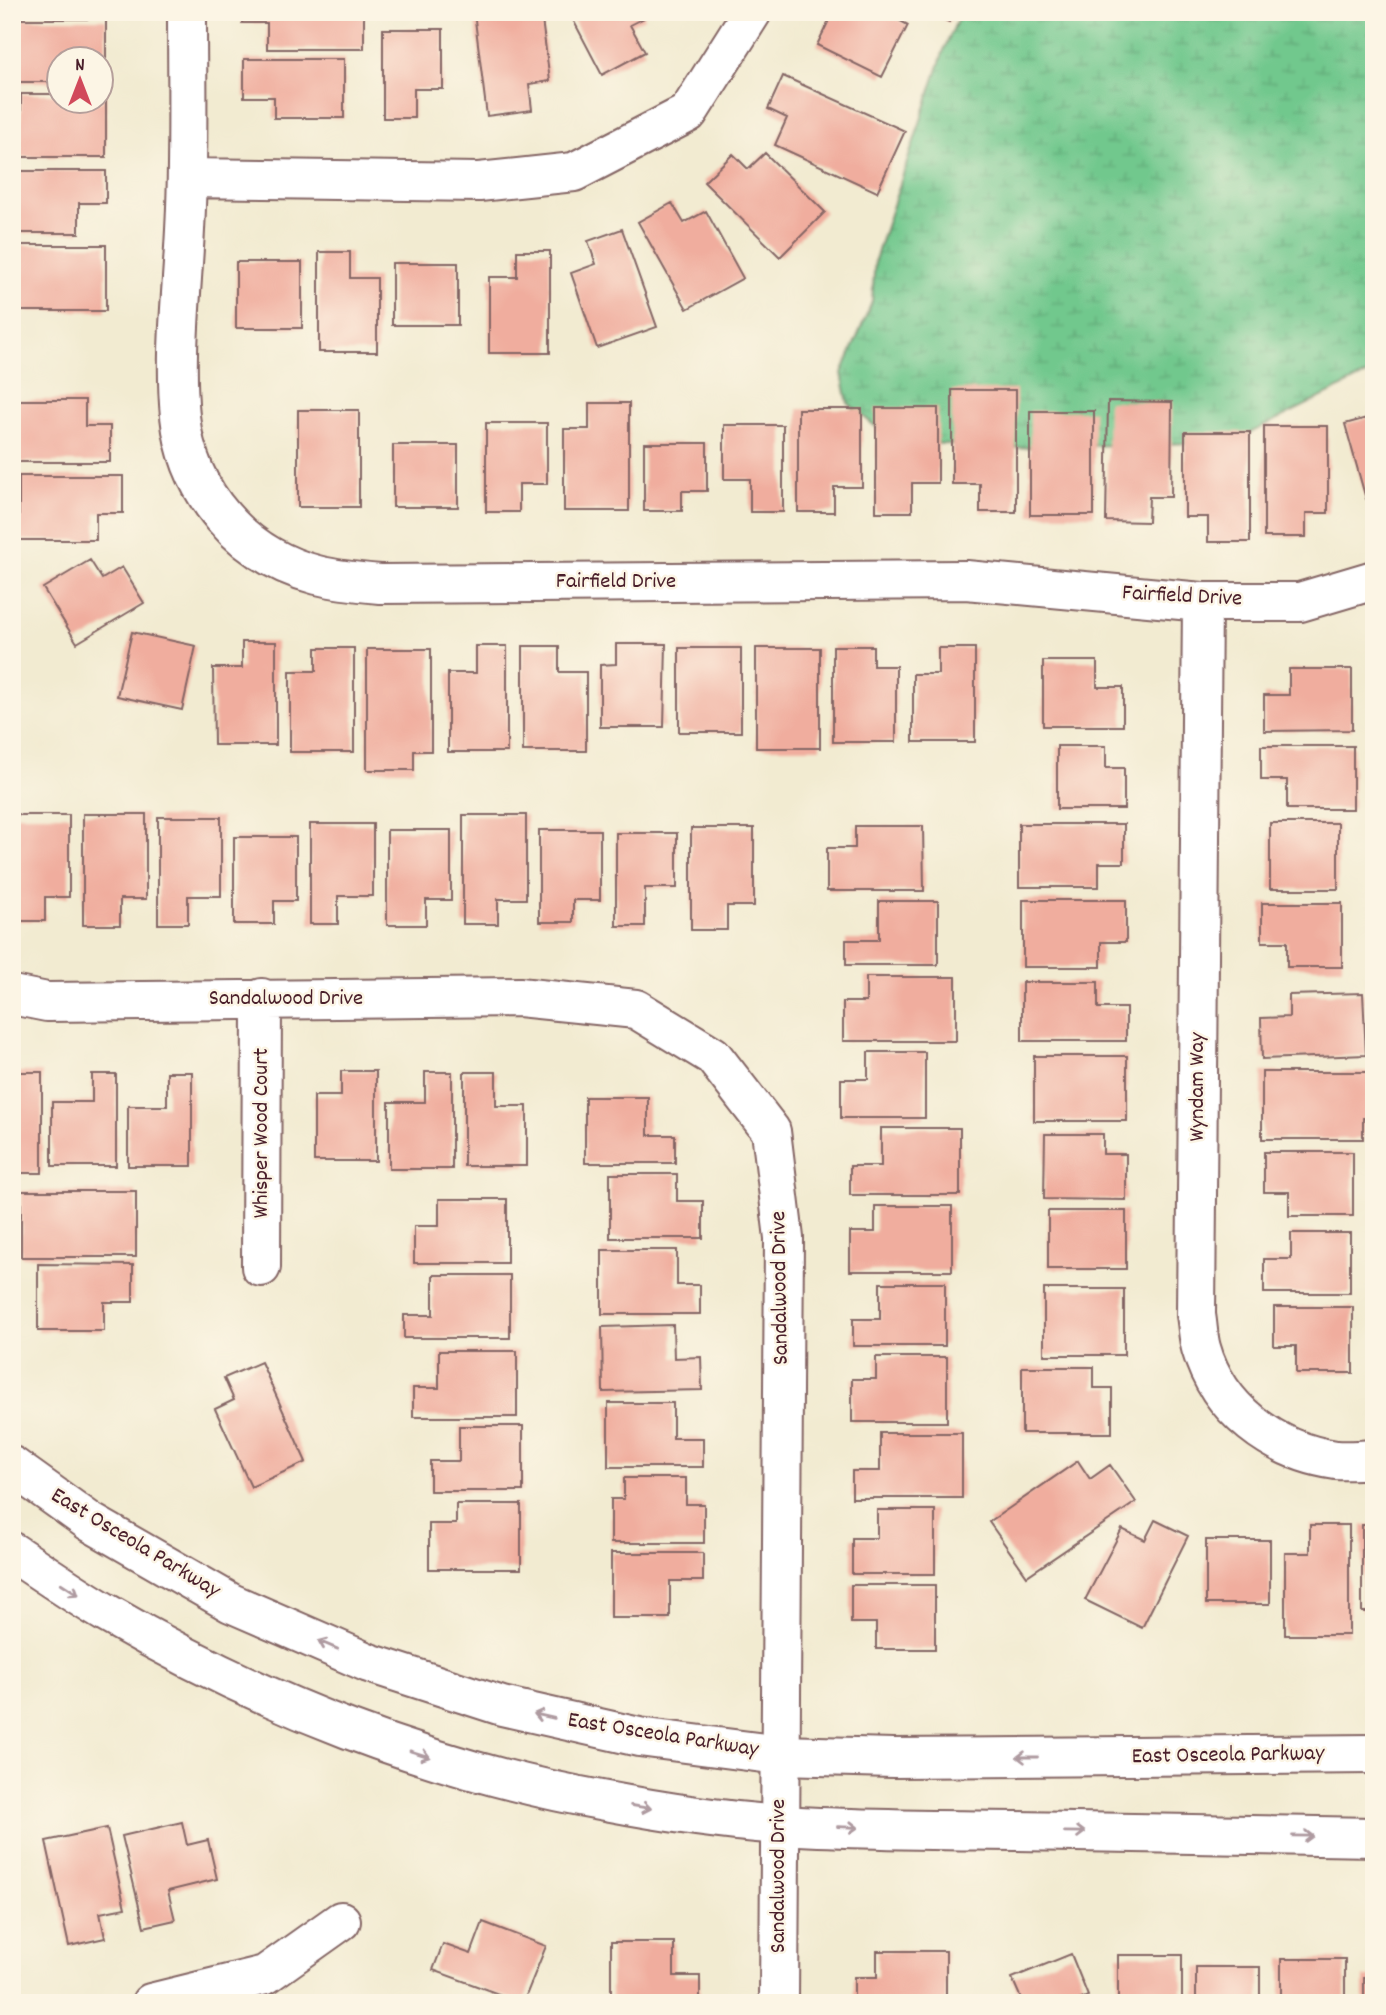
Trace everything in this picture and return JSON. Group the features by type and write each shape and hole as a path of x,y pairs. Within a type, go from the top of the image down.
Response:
{"street":[{"name":"Fairfield Drive","path":"187,12 188,178 178,380 180,419 186,450 198,481 213,507 234,530 257,549 290,566 336,579 380,584 966,580 1202,602 1300,602 1374,580"},
{"path":"188,178 479,182 575,172 688,113 752,12"},
{"name":"Wyndam Way","path":"1202,602 1196,1315 1200,1346 1208,1367 1225,1396 1249,1423 1277,1441 1307,1454 1338,1460 1374,1459"},
{"name":"Sandalwood Drive","path":"12,995 47,1002 519,997 636,1009 713,1056 771,1131 784,1238 779,2003"},
{"name":"Whisper Wood Court","path":"261,1267 262,998"},
{"name":"East Osceola Parkway","path":"12,1466 90,1522 231,1603 369,1663 502,1706 639,1737 780,1755 948,1758 1374,1755"},
{"path":"12,1552 106,1613 191,1659 280,1702 393,1746 502,1778 602,1801 688,1815 779,1825 1374,1838"},
{"path":"151,2003 265,1975 341,1922"}],"green space":[{"path":"961,12 1374,12 1374,371 1232,442 1000,448 891,440 848,403 842,373 872,302 875,260 945,47"}],"building":[{"path":"242,12 364,12 364,49 267,49 267,23 242,23"},
{"path":"474,12 541,12 550,81 529,84 532,110 487,116"},
{"path":"569,12 642,12 644,18 630,25 645,52 602,75"},
{"path":"833,12 892,12 891,16 908,25 882,77 817,45"},
{"path":"927,12 953,12 949,22"},
{"path":"15,19 106,19 106,46 46,46 46,82 15,82"},
{"path":"383,29 443,29 443,89 414,89 414,118 383,118"},
{"path":"244,59 344,59 344,118 274,118 274,97 244,97"},
{"path":"783,76 905,131 877,192 775,145 787,118 768,109"},
{"path":"21,94 46,94 46,116 106,116 106,157 21,157"},
{"path":"765,153 825,212 780,257 704,182 733,154 748,169"},
{"path":"12,171 106,171 106,203 79,203 79,233 12,233"},
{"path":"672,203 684,223 706,211 743,278 687,309 638,222"},
{"path":"622,229 657,327 597,348 571,273 596,264 588,241"},
{"path":"21,245 106,245 106,311 21,311"},
{"path":"517,251 550,251 550,353 489,353 489,277 517,277"},
{"path":"319,252 350,252 350,278 377,278 377,352 319,352"},
{"path":"236,262 302,262 302,328 236,328"},
{"path":"392,263 458,263 458,325 392,325"},
{"path":"952,390 1016,390 1016,512 980,512 980,484 952,484"},
{"path":"12,400 85,400 85,426 110,426 110,462 12,462"},
{"path":"1108,401 1172,402 1171,497 1149,497 1148,522 1106,521"},
{"path":"589,403 629,403 629,511 564,511 564,429 589,429"},
{"path":"876,408 938,408 938,483 912,483 912,512 876,512"},
{"path":"798,409 862,409 862,487 834,487 834,512 798,512"},
{"path":"298,410 359,410 359,507 298,507"},
{"path":"1030,411 1094,411 1094,515 1030,515"},
{"path":"1374,416 1374,497 1366,499 1345,424"},
{"path":"486,423 547,423 547,484 519,484 519,512 486,512"},
{"path":"724,425 783,425 783,512 750,512 750,479 724,479"},
{"path":"1264,426 1328,426 1328,513 1306,513 1306,537 1264,537"},
{"path":"1185,432 1250,432 1250,542 1208,542 1208,517 1185,517"},
{"path":"644,443 707,443 707,491 682,491 682,511 644,511"},
{"path":"393,445 458,445 458,507 393,507"},
{"path":"19,476 123,476 123,513 96,513 96,540 19,540"},
{"path":"90,560 102,579 122,567 144,603 77,643 43,588"},
{"path":"132,632 196,646 182,710 117,696"},
{"path":"242,642 276,642 276,745 214,745 213,668 242,668"},
{"path":"616,644 666,644 664,727 600,727 600,665 616,664"},
{"path":"476,646 507,646 507,752 448,752 448,673 476,673"},
{"path":"523,646 559,646 559,672 586,672 586,751 523,751"},
{"path":"833,646 873,646 873,666 896,666 896,742 833,742"},
{"path":"316,648 354,648 354,752 290,752 290,671 316,671"},
{"path":"679,648 741,648 741,732 679,732"},
{"path":"756,648 820,648 820,748 756,748"},
{"path":"938,648 975,648 975,742 913,742 913,674 938,674"},
{"path":"367,649 431,649 431,751 414,751 414,770 367,770"},
{"path":"1043,661 1097,661 1097,687 1123,687 1123,726 1043,726"},
{"path":"1289,669 1352,669 1352,730 1264,731 1264,695 1289,695"},
{"path":"1057,746 1106,746 1106,768 1124,768 1124,809 1057,809"},
{"path":"1261,746 1353,746 1353,809 1287,809 1287,780 1261,780"},
{"path":"83,814 146,814 146,899 120,899 120,925 83,925"},
{"path":"12,815 69,815 69,897 45,897 45,921 12,921"},
{"path":"463,815 526,815 526,899 498,899 498,924 463,924"},
{"path":"158,817 221,817 221,896 188,896 188,924 158,924"},
{"path":"1270,823 1338,823 1338,889 1270,889"},
{"path":"310,824 373,824 373,896 338,896 338,924 310,924"},
{"path":"1019,824 1124,824 1124,863 1099,863 1099,887 1019,887"},
{"path":"855,826 923,826 924,891 827,891 827,848 855,848"},
{"path":"691,828 754,828 754,906 727,906 727,930 691,930"},
{"path":"387,830 451,830 451,900 426,900 426,925 387,925"},
{"path":"539,830 600,830 600,900 573,900 573,922 539,922"},
{"path":"616,833 677,833 677,888 645,888 645,926 616,926"},
{"path":"234,837 296,837 296,901 274,901 274,924 234,924"},
{"path":"1023,900 1126,900 1126,942 1101,942 1101,967 1023,967"},
{"path":"879,901 938,901 938,965 846,965 846,940 879,940"},
{"path":"1262,903 1342,903 1342,967 1287,967 1287,942 1262,942"},
{"path":"866,977 956,977 956,1041 843,1041 843,1002 866,1002"},
{"path":"1022,982 1098,982 1098,1008 1126,1008 1126,1041 1022,1041"},
{"path":"1363,993 1366,1055 1262,1059 1261,1018 1289,1017 1289,995"},
{"path":"868,1052 925,1052 925,1118 841,1118 841,1079 868,1079"},
{"path":"1034,1056 1127,1056 1127,1121 1034,1121"},
{"path":"341,1071 376,1071 376,1161 314,1161 314,1096 341,1096"},
{"path":"13,1072 42,1072 42,1173 12,1173"},
{"path":"167,1072 192,1072 192,1166 128,1166 128,1106 167,1106"},
{"path":"425,1072 452,1072 452,1169 389,1169 389,1102 425,1102"},
{"path":"464,1072 496,1072 496,1106 527,1106 527,1166 464,1166"},
{"path":"1262,1072 1374,1072 1374,1118 1363,1118 1363,1139 1262,1139"},
{"path":"92,1074 116,1074 116,1166 52,1166 52,1102 92,1102"},
{"path":"585,1097 648,1097 648,1135 675,1135 675,1163 585,1163"},
{"path":"881,1128 960,1128 960,1195 850,1195 850,1166 881,1166"},
{"path":"1045,1134 1103,1134 1103,1154 1126,1154 1126,1200 1044,1199"},
{"path":"1264,1152 1353,1152 1353,1216 1289,1216 1289,1192 1264,1192"},
{"path":"610,1174 677,1174 677,1201 703,1201 703,1238 610,1238"},
{"path":"21,1191 136,1191 136,1257 21,1257"},
{"path":"439,1199 507,1199 507,1263 414,1263 414,1226 439,1226"},
{"path":"875,1206 952,1206 952,1271 850,1271 850,1232 875,1232"},
{"path":"1048,1211 1126,1211 1126,1269 1048,1269"},
{"path":"1291,1233 1350,1233 1350,1293 1264,1293 1264,1259 1291,1259"},
{"path":"602,1250 677,1250 677,1285 700,1285 700,1314 602,1314"},
{"path":"38,1264 133,1265 133,1302 104,1302 104,1331 38,1331"},
{"path":"433,1275 510,1275 510,1338 404,1338 404,1315 433,1315"},
{"path":"880,1283 945,1283 945,1346 853,1346 853,1319 880,1319"},
{"path":"1044,1289 1124,1289 1124,1355 1044,1355"},
{"path":"1274,1307 1353,1307 1353,1373 1296,1373 1296,1346 1274,1346"},
{"path":"673,1325 674,1358 701,1357 702,1390 603,1392 602,1327"},
{"path":"439,1351 517,1351 517,1417 413,1417 413,1388 439,1388"},
{"path":"876,1357 947,1357 947,1422 852,1422 852,1379 876,1379"},
{"path":"261,1362 306,1462 251,1487 215,1409 234,1400 224,1378"},
{"path":"1022,1367 1094,1367 1094,1388 1112,1388 1112,1433 1022,1433"},
{"path":"608,1403 673,1403 673,1438 703,1438 703,1467 608,1467"},
{"path":"459,1426 523,1426 523,1491 430,1491 430,1461 459,1461"},
{"path":"880,1433 962,1433 962,1498 852,1498 852,1471 880,1471"},
{"path":"1078,1461 1090,1479 1110,1465 1136,1502 1027,1576 989,1522"},
{"path":"624,1478 686,1478 686,1504 704,1504 704,1543 611,1543 611,1499 624,1499"},
{"path":"456,1504 521,1504 521,1569 429,1569 429,1524 456,1524"},
{"path":"877,1510 935,1510 935,1574 852,1574 852,1538 877,1538"},
{"path":"1155,1520 1188,1536 1142,1628 1085,1600 1122,1529 1145,1540"},
{"path":"1310,1525 1349,1525 1349,1635 1285,1635 1285,1553 1310,1553"},
{"path":"1362,1525 1374,1525 1374,1612 1362,1612"},
{"path":"1206,1540 1270,1540 1270,1604 1206,1604"},
{"path":"611,1553 703,1553 703,1581 670,1581 670,1618 611,1618"},
{"path":"851,1585 935,1585 935,1649 876,1649 876,1623 851,1623"},
{"path":"182,1822 187,1845 208,1840 217,1879 168,1891 175,1920 144,1927 122,1836"},
{"path":"107,1828 125,1908 100,1913 105,1938 69,1946 46,1841"},
{"path":"483,1922 546,1946 523,2003 433,1970 443,1944 471,1954"},
{"path":"12,1942 20,1973 12,1974"},
{"path":"611,1942 674,1942 674,1976 700,1976 700,2003 611,2003"},
{"path":"877,1951 946,1951 946,2003 854,2003 854,1977 877,1977"},
{"path":"1071,1954 1088,1996 1073,2003 1023,2003 1012,1978"},
{"path":"1118,1955 1182,1955 1182,2003 1118,2003"},
{"path":"1281,1959 1345,1959 1345,2003 1281,2003"},
{"path":"1196,1967 1260,1967 1260,2003 1196,2003"},
{"path":"1364,1977 1374,1977 1374,2003 1364,2003"}]}
